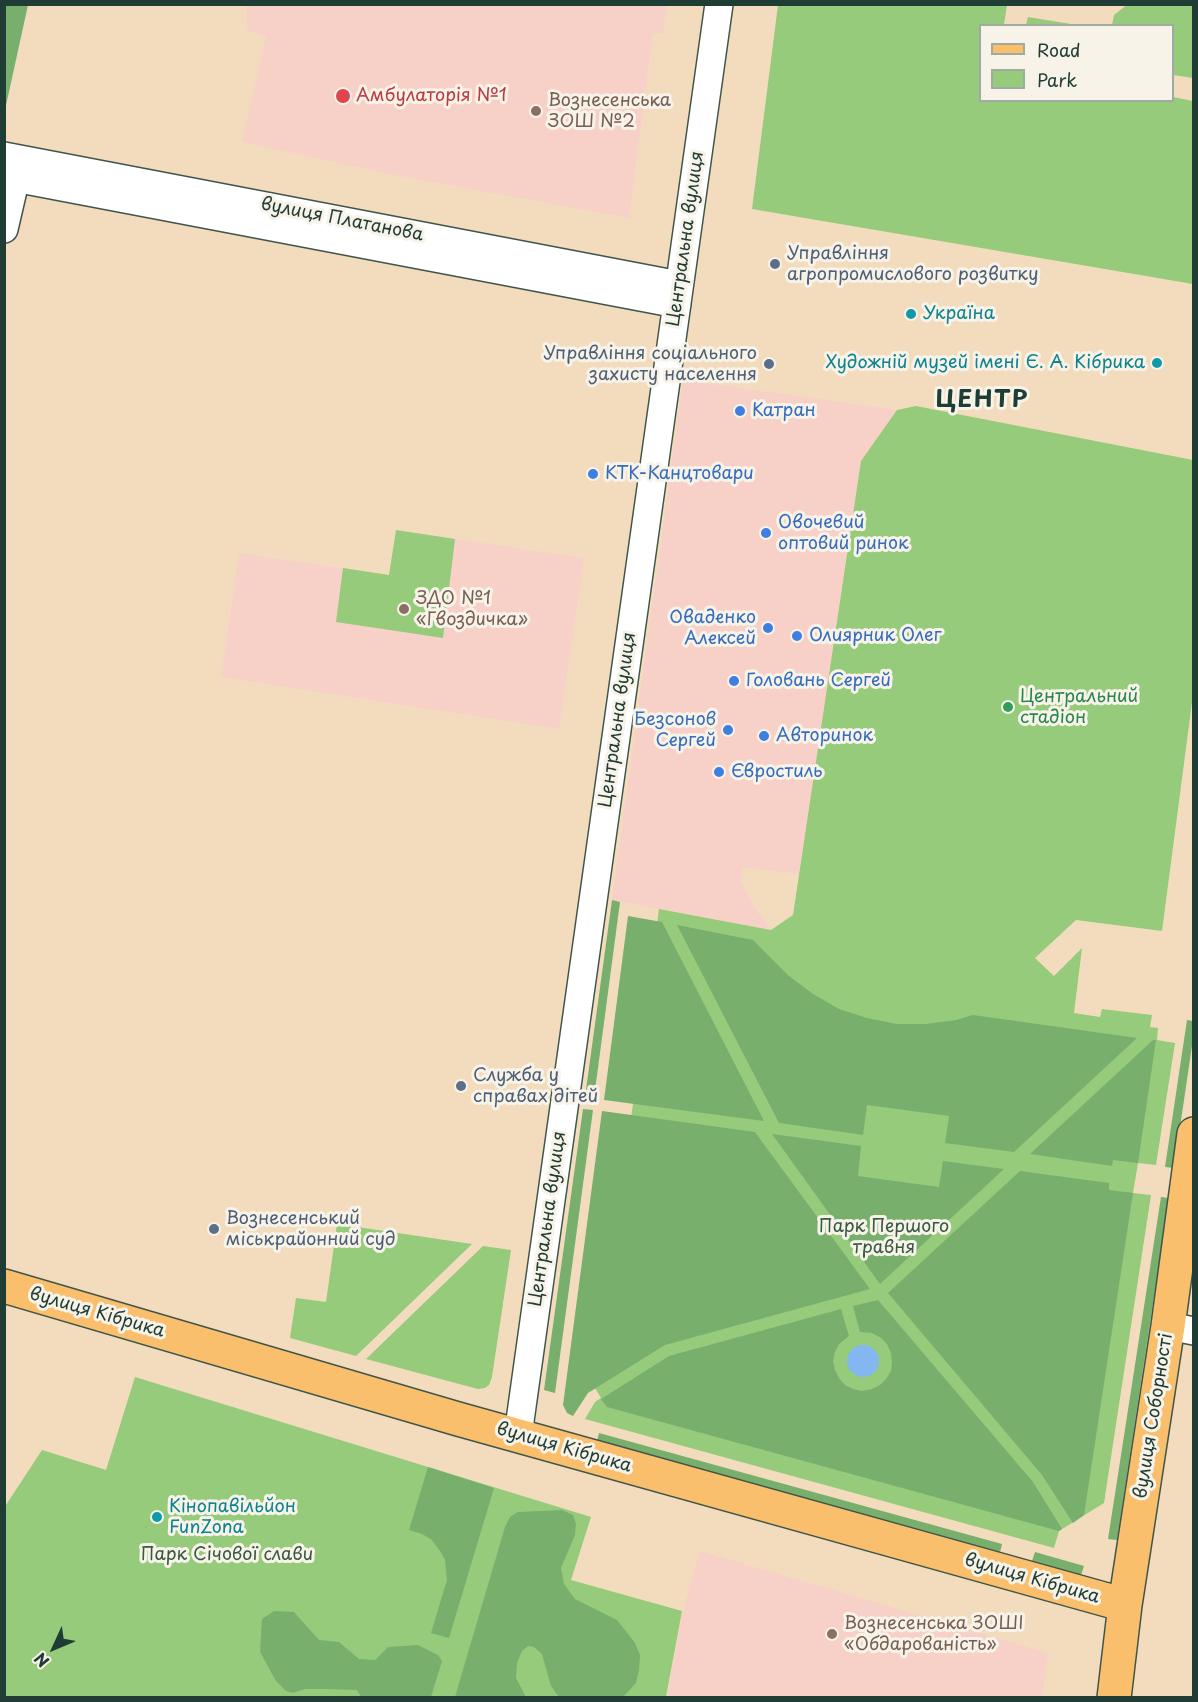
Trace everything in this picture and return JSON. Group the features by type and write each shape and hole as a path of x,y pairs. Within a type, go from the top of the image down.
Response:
{"main road":[{"name":"вулиця Соборності","path":"1114,1698 1125,1605 1180,1329 1194,1134"},
{"name":"вулиця Кібрика","path":"4,1286 518,1436 1125,1605"}],"street":[{"name":"Центральна вулиця","path":"518,1436 718,4"},
{"name":"вулиця Платанова","path":"11,167 678,295"},
{"path":"4,229 11,167"}],"shaded area":[{"name":"Вознесенська ЗОШ №2","path":"246,5 667,5 663,34 653,33 629,218 394,175 242,142 266,37 247,30"},
{"path":"683,380 897,410 861,461 799,874 743,867 741,881 754,907 771,930 612,900"},
{"name":"ЗДО №1 «Гвоздичка»","path":"396,530 584,558 559,729 221,677 239,553 389,575"},
{"name":"Вознесенська ЗОШІ «Обдарованість»","path":"700,1551 1048,1653 1042,1697 667,1697 683,1611"}],"green space":[{"path":"1128,4 1193,5 1193,78 1174,75 1174,24 1112,24 1114,15"},
{"path":"4,5 28,5 5,110"},
{"path":"778,5 1007,5 1004,24 979,24 979,102 1174,102 1174,97 1193,101 1193,284 752,209"},
{"path":"1028,17 1071,24 1026,24"},
{"name":"Парк Першого травня","path":"916,406 1193,460 1194,687 1162,931 1076,920 1035,958 1054,976 1082,948 1074,1013 1100,1017 1102,1009 1152,1015 1150,1027 1158,1028 1157,1040 1175,1043 1156,1165 1138,1163 1133,1193 1151,1195 1104,1503 1059,1531 1054,1548 585,1419 595,1402 601,1398 595,1388 659,909 771,930 793,915 861,461 897,410"},
{"path":"396,530 455,539 443,638 336,622 343,568 389,575"},
{"path":"612,900 620,902 594,1098 585,1097"},
{"path":"628,916 662,922 764,1121 604,1100"},
{"path":"677,925 753,940 789,976 813,994 839,1009 867,1018 897,1024 926,1024 973,1015 1137,1038 1014,1152 945,1143 949,1116 867,1105 863,1135 779,1123"},
{"path":"1187,1020 1193,1021 1193,1039 1174,1168 1165,1167"},
{"path":"1153,1040 1156,1040 1138,1163 1113,1160 1112,1166 1030,1154"},
{"path":"583,1109 593,1110 555,1393 544,1390"},
{"path":"602,1111 755,1132 870,1289 665,1345 588,1393 573,1416 567,1413 563,1405"},
{"name":"Парк Першого травня","path":"772,1134 861,1146 858,1176 939,1187 943,1161 1004,1169 880,1284"},
{"path":"1020,1171 1109,1183 1109,1190 1133,1193 1084,1515 1073,1523 1042,1475 888,1293"},
{"path":"1161,1197 1169,1198 1117,1540 1108,1539"},
{"path":"337,1224 472,1244 356,1356 290,1338 296,1298 326,1302"},
{"path":"483,1246 511,1250 489,1385 478,1389 366,1359"},
{"path":"878,1300 1033,1482 1062,1529 1059,1531 607,1407 601,1399 669,1356 841,1309 849,1336 839,1344 835,1352 833,1361 835,1370 845,1385 862,1391 872,1389 880,1385 891,1371 891,1353 881,1338 872,1333 860,1332 853,1306"},
{"name":"Парк Січової слави","path":"135,1377 591,1517 571,1580 682,1611 666,1697 5,1697 4,1508 42,1450 106,1470"},
{"path":"599,1433 1002,1544 1000,1552 597,1441"},
{"path":"428,1467 494,1488 449,1638 431,1633 447,1580 445,1560 431,1539 409,1530"},
{"path":"562,1510 573,1515 576,1524 575,1535 561,1568 564,1584 575,1599 617,1620 635,1643 640,1655 636,1683 623,1697 559,1697 551,1686 542,1654 534,1647 528,1646 522,1651 517,1663 516,1678 526,1697 455,1697 505,1527 510,1517 518,1512"},
{"path":"1035,1552 1084,1566 1081,1575 1032,1561"},
{"path":"274,1611 294,1612 319,1640 339,1642 359,1659 375,1660 388,1647 418,1645 438,1655 442,1661 431,1697 361,1697 357,1690 305,1689 293,1693 286,1691 276,1681 260,1652 262,1619"}],"water":[{"path":"863,1345 875,1349 879,1361 875,1373 863,1377 851,1373 847,1361 851,1349"}],"place":[{"name":"Амбулаторія №1","path":"343,96"},
{"name":"Вознесенська ЗОШ №2","path":"536,111"},
{"name":"Управління агропромислового розвитку","path":"775,264"},
{"name":"Україна","path":"911,314"},
{"name":"Художній музей імені Є. А. Кібрика","path":"1157,363"},
{"name":"Управління соціального захисту населення","path":"769,364"},
{"name":"Катран","path":"740,411"},
{"name":"КТК-Канцтовари","path":"593,474"},
{"name":"Овочевий оптовий ринок","path":"766,533"},
{"name":"ЗДО №1 «Гвоздичка»","path":"404,609"},
{"name":"Оваденко Алексей","path":"768,628"},
{"name":"Олиярник Олег","path":"797,636"},
{"name":"Головань Сергей","path":"734,681"},
{"name":"Центральний стадіон","path":"1008,707"},
{"name":"Безсонов Сергей","path":"728,730"},
{"name":"Авторинок","path":"764,736"},
{"name":"Євростиль","path":"719,772"},
{"name":"Служба у справах дітей","path":"461,1086"},
{"name":"Вознесенський міськрайонний суд","path":"214,1229"},
{"name":"Кінопавільйон FunZona","path":"157,1517"},
{"name":"Вознесенська ЗОШІ «Обдарованість»","path":"832,1634"}],"district":[{"name":"ЦЕНТР","path":"982,400"}]}
